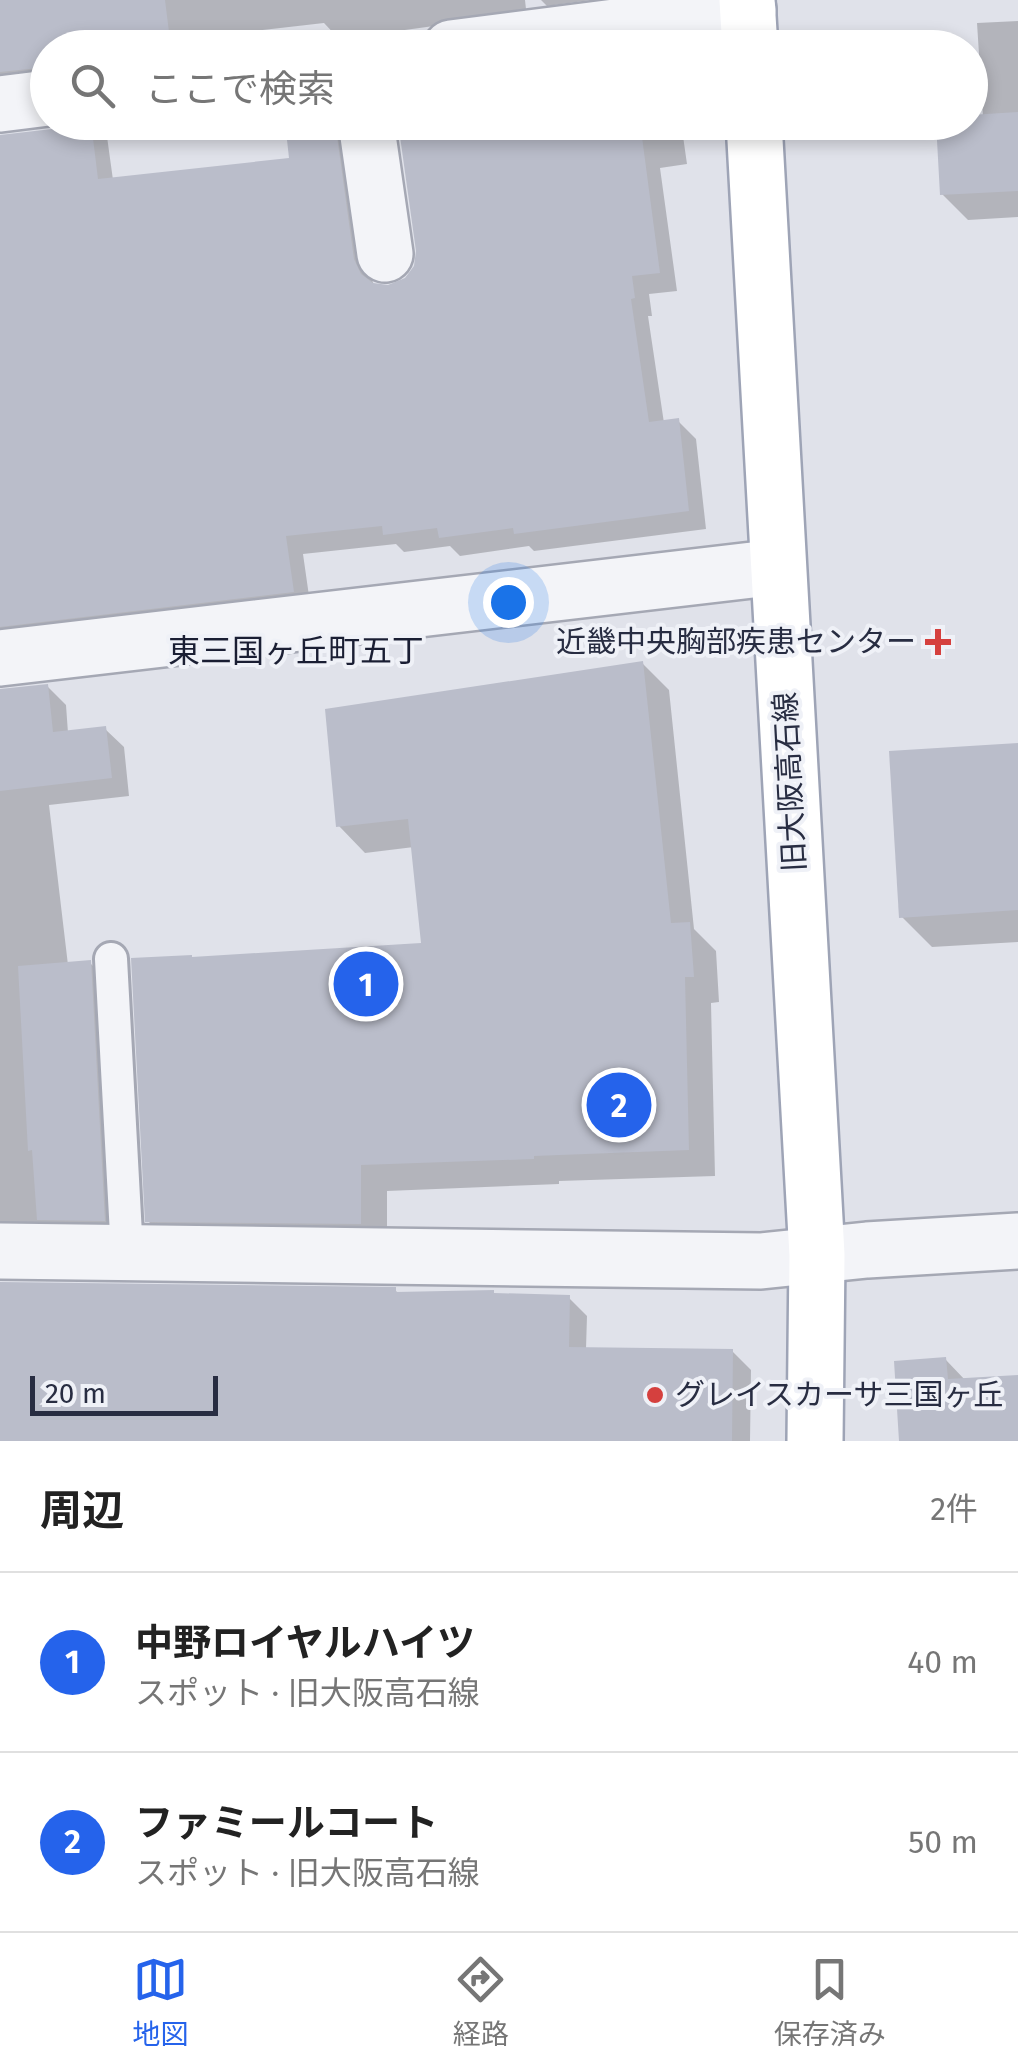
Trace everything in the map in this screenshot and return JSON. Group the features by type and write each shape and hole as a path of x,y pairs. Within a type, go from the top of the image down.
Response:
{"main road":[{"name":"旧大阪高石線","path":"755,140 817,1255 815,1441"}],"street":[{"path":"635,30 748,19"},
{"path":"0,104 30,100"},
{"path":"368,140 384,254"},
{"path":"0,658 778,567"},
{"path":"0,1251 761,1261 1018,1241"}],"lane":[{"path":"111,958 126,1253"}],"building":[{"path":"0,0 165,0 169,30 30,30 30,69 0,72"},
{"path":"1018,112 1018,191 940,195 937,140 988,140 988,114"},
{"path":"30,132 30,140 93,140 98,179 289,158 287,140 337,140 354,259 361,274 373,283 388,285 405,278 414,266 416,251 401,140 642,140 660,273 632,276 635,298 631,299 649,422 679,418 689,511 514,534 513,528 439,538 437,528 383,535 382,526 286,536 294,592 0,627 0,135"},
{"path":"643,661 671,923 690,922 694,977 685,977 689,1150 361,1165 361,1224 145,1222 131,958 421,943 408,819 336,827 325,709"},
{"path":"48,684 53,732 106,726 112,778 0,791 0,689"},
{"path":"1018,743 1018,910 899,918 889,751"},
{"path":"91,960 105,1221 37,1220 32,1150 28,1151 18,966"},
{"path":"0,1282 396,1287 396,1292 494,1290 570,1295 569,1347 733,1349 732,1441 0,1441"},
{"path":"946,1357 948,1379 1018,1375 1018,1441 899,1441 894,1361"}],"place":[{"name":"近畿中央胸部疾患センター","path":"938,642"},
{"name":"中野ロイヤルハイツ","path":"366,984"},
{"name":"ファミールコート","path":"619,1105"},
{"name":"グレイスカーサ三国ヶ丘","path":"655,1395"}],"district":[{"name":"東三国ヶ丘町五丁","path":"296,651"}]}
